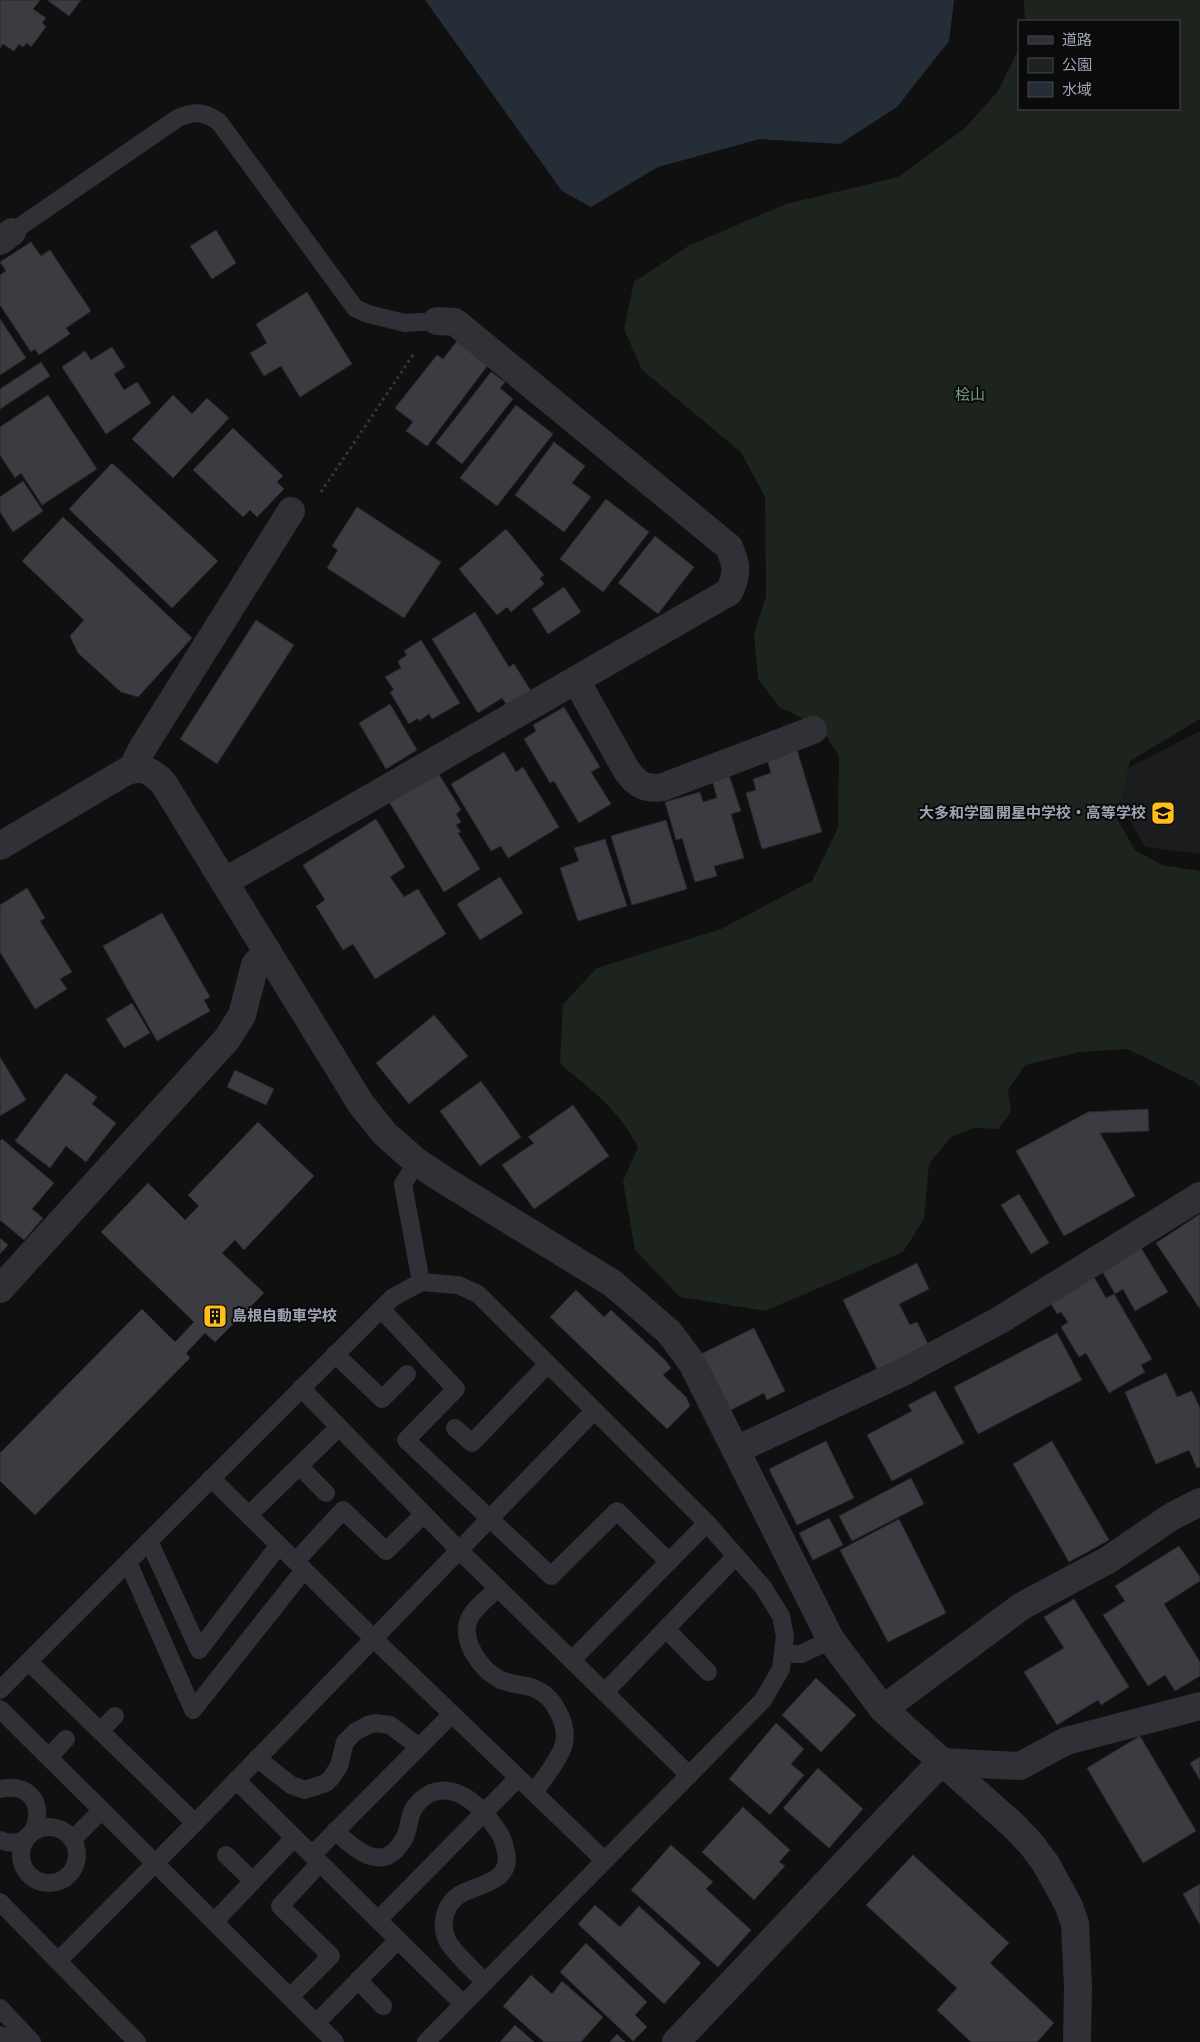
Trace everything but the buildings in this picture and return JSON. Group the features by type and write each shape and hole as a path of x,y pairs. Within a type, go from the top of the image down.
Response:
{"street":[{"path":"224,882 729,592 736,579 736,562 729,547 455,322 436,321"},
{"path":"132,768 291,511"},
{"path":"576,680 627,771 643,787 652,789 663,787 813,730"},
{"path":"0,846 132,768 147,769 153,772 164,784 361,1104 385,1134 417,1162 468,1196 612,1283 669,1332 692,1362 831,1640 883,1709 1014,1826 1032,1844 1059,1885 1075,1924 1077,1944 1077,2042"},
{"path":"0,1289 227,1039 242,1015 256,966 267,951"},
{"path":"736,1450 905,1371 1000,1320 1200,1196"},
{"path":"883,1709 1022,1606 1108,1560 1171,1516 1200,1502"},
{"path":"676,2042 941,1762 1020,1766 1066,1741 1200,1706"}],"lane":[{"path":"6,236 178,118 190,112 200,112 219,122 355,308 368,314 405,323 436,321"},
{"path":"417,1162 402,1184 421,1282"},
{"path":"0,1690 392,1298 421,1282 458,1285 478,1294 707,1523 763,1587 780,1616 786,1636 782,1670 763,1700 426,2042"},
{"path":"381,1309 456,1389 406,1440 552,1576 617,1511 669,1562"},
{"path":"335,1354 382,1399 407,1374"},
{"path":"455,1428 472,1443 548,1364"},
{"path":"301,1388 498,1588 689,1775"},
{"path":"58,1961 195,1823 594,1412"},
{"path":"249,1515 339,1428"},
{"path":"299,1466 326,1494"},
{"path":"211,1478 374,1639 604,1860"},
{"path":"128,1562 193,1710 343,1510 386,1551 424,1514"},
{"path":"572,1660 707,1523"},
{"path":"149,1540 199,1650 279,1545"},
{"path":"605,1692 736,1556"},
{"path":"498,1588 476,1610 468,1624 468,1634 475,1656 482,1666 500,1680 535,1688 544,1694 559,1713 563,1725 562,1747 534,1793"},
{"path":"666,1629 708,1672"},
{"path":"784,1654 801,1654 831,1640"},
{"path":"29,1662 195,1823"},
{"path":"0,1709 335,2042"},
{"path":"290,1997 331,1956 280,1906 316,1859 334,1831 452,1714"},
{"path":"100,1731 115,1716"},
{"path":"257,1758 291,1785 305,1790 319,1786 331,1778 339,1766 345,1742 355,1732 368,1725 375,1723 390,1725 419,1747"},
{"path":"49,1757 66,1739"},
{"path":"378,1920 518,1778"},
{"path":"236,1780 463,2004"},
{"path":"0,1789 18,1788 33,1798 37,1807 37,1825 32,1833 25,1840 22,1857 29,1873 36,1879 54,1882 64,1879 75,1864 77,1856 76,1846 65,1831 57,1828 39,1828 32,1833 25,1839 16,1842 6,1843 0,1840"},
{"path":"334,1831 355,1850 366,1855 381,1857 390,1854 400,1844 407,1831 412,1810 427,1795 444,1790 454,1791 472,1802 500,1833 508,1863 495,1880 458,1896 446,1911 443,1920 448,1942 485,1982"},
{"path":"72,1840 102,1810"},
{"path":"214,1922 294,1838"},
{"path":"226,1855 253,1881"},
{"path":"0,1902 137,2042"},
{"path":"316,2023 398,1940"},
{"path":"358,1980 383,2006"},
{"path":"0,2008 32,2042"},
{"path":"0,2035 17,2042"}],"path":[{"path":"316,499 436,321"}],"shaded area":[{"name":"大多和学園 開星中学校・高等学校","path":"1200,731 1200,854 1145,847 1106,779"}],"green space":[{"name":"桧山","path":"1024,0 1200,0 1200,719 1130,761 1116,817 1135,850 1162,865 1200,871 1200,1087 1195,1082 1127,1049 1080,1052 1025,1065 1008,1090 1011,1112 998,1129 974,1128 951,1137 929,1164 924,1219 903,1252 765,1311 680,1297 635,1250 623,1181 638,1147 622,1122 604,1101 560,1064 563,1004 597,968 721,929 812,881 838,828 839,756 820,727 779,707 758,679 754,634 766,596 765,497 741,452 642,370 624,329 634,282 690,245 786,204 898,177 965,128 998,91 1018,51 1018,110 1180,110 1180,20 1025,20"}],"water":[{"path":"425,0 954,0 949,41 897,107 840,144 760,139 658,167 591,207 562,191"}],"place":[{"name":"大多和学園 開星中学校・高等学校","path":"1163,813"},
{"name":"島根自動車学校","path":"215,1316"}]}
